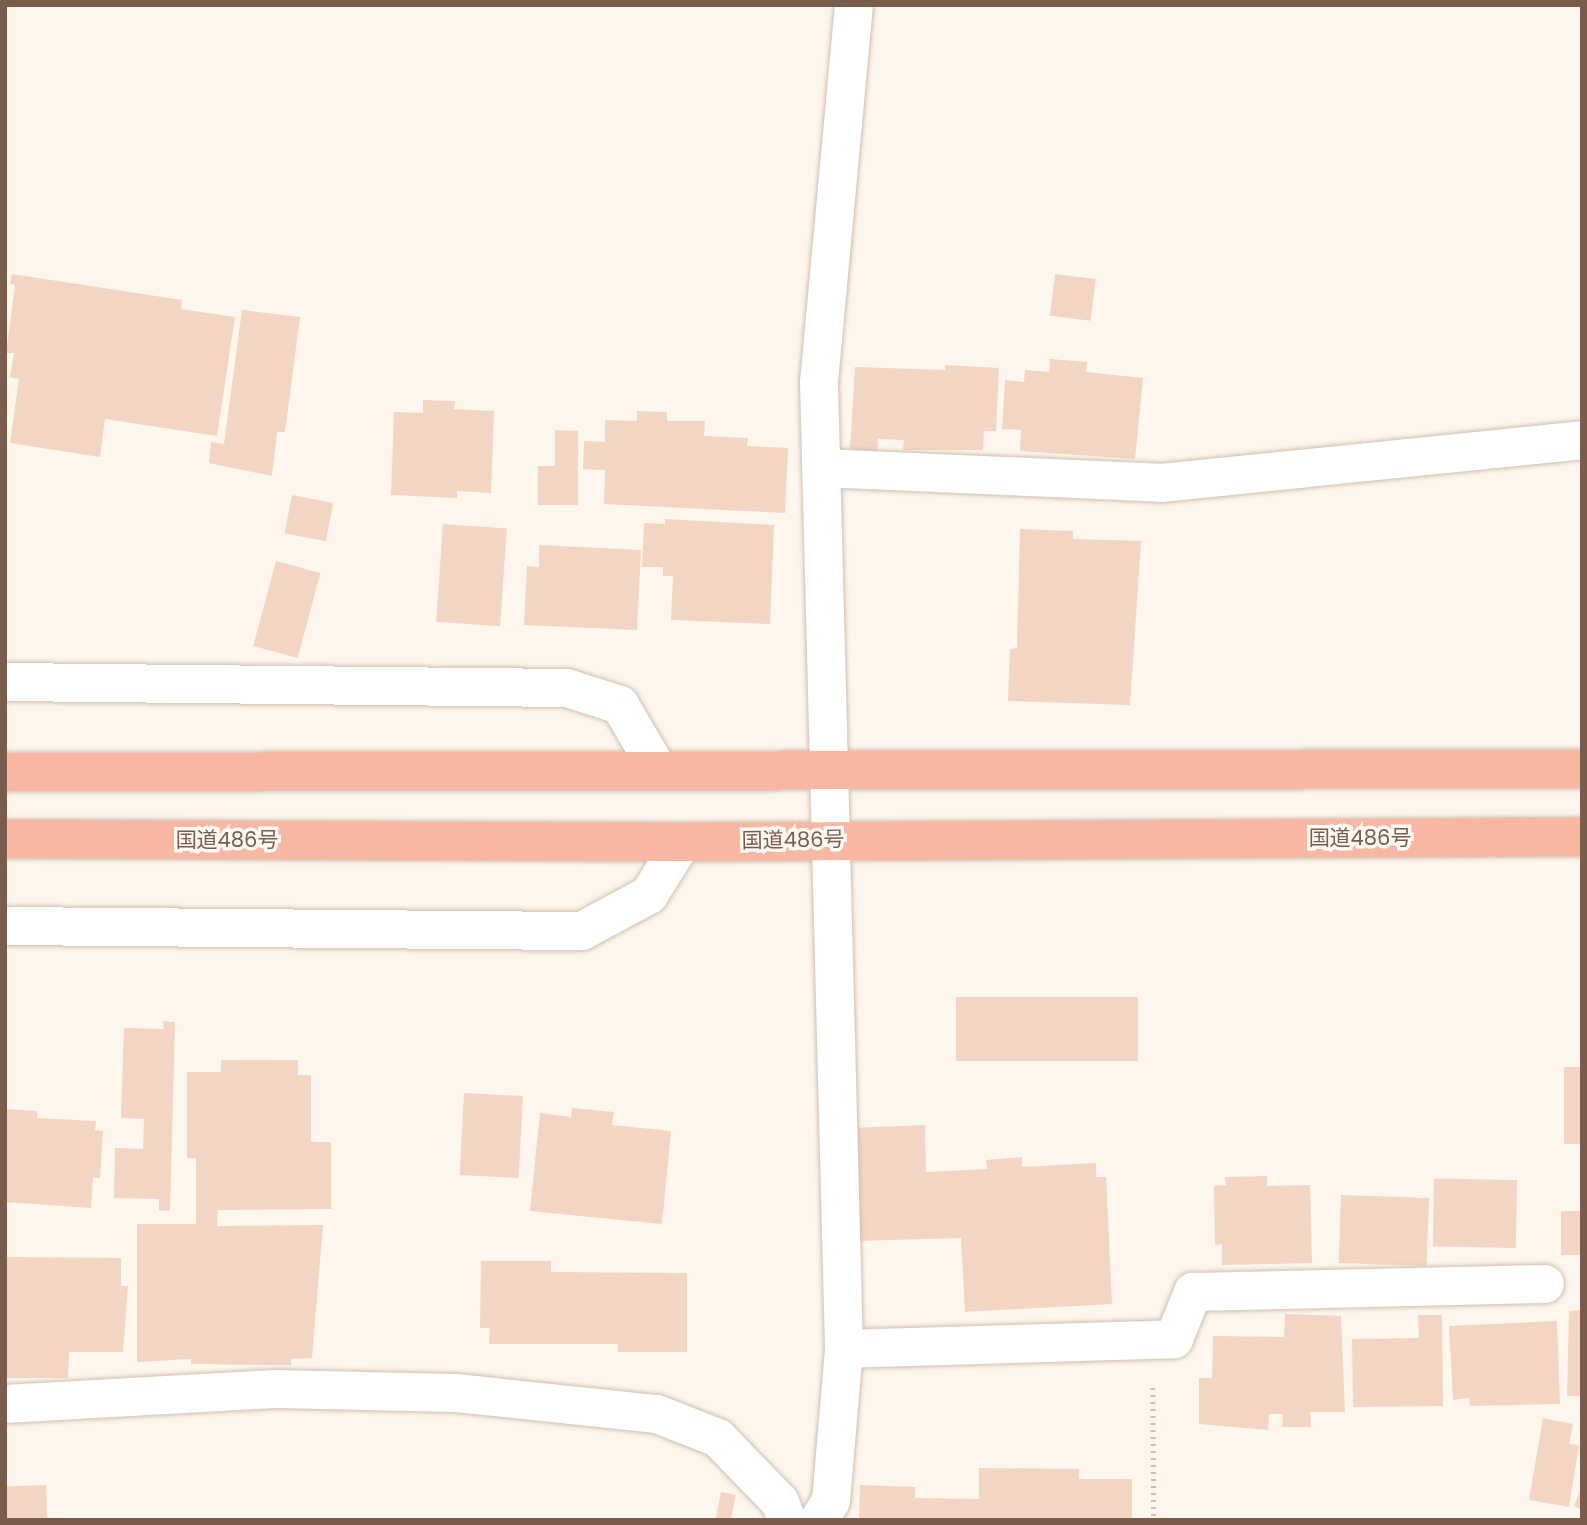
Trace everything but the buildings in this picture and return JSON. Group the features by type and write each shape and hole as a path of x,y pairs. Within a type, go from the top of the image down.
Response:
{"highway":[{"path":"5,772 1582,769"},
{"name":"国道486号","path":"5,839 682,842 1582,837"}],"street":[{"path":"819,1520 831,1501 844,1349 819,382 854,5"},
{"path":"821,468 1161,484 1582,440"},
{"path":"5,682 567,688 620,705 658,769"},
{"path":"5,926 582,931 649,895 682,842"},
{"path":"844,1349 1174,1339 1193,1292 1545,1284"},
{"path":"5,1404 275,1389 456,1393 657,1414 718,1438 780,1502 787,1520"}],"path":[{"path":"1152,1339 1154,1520"}]}
